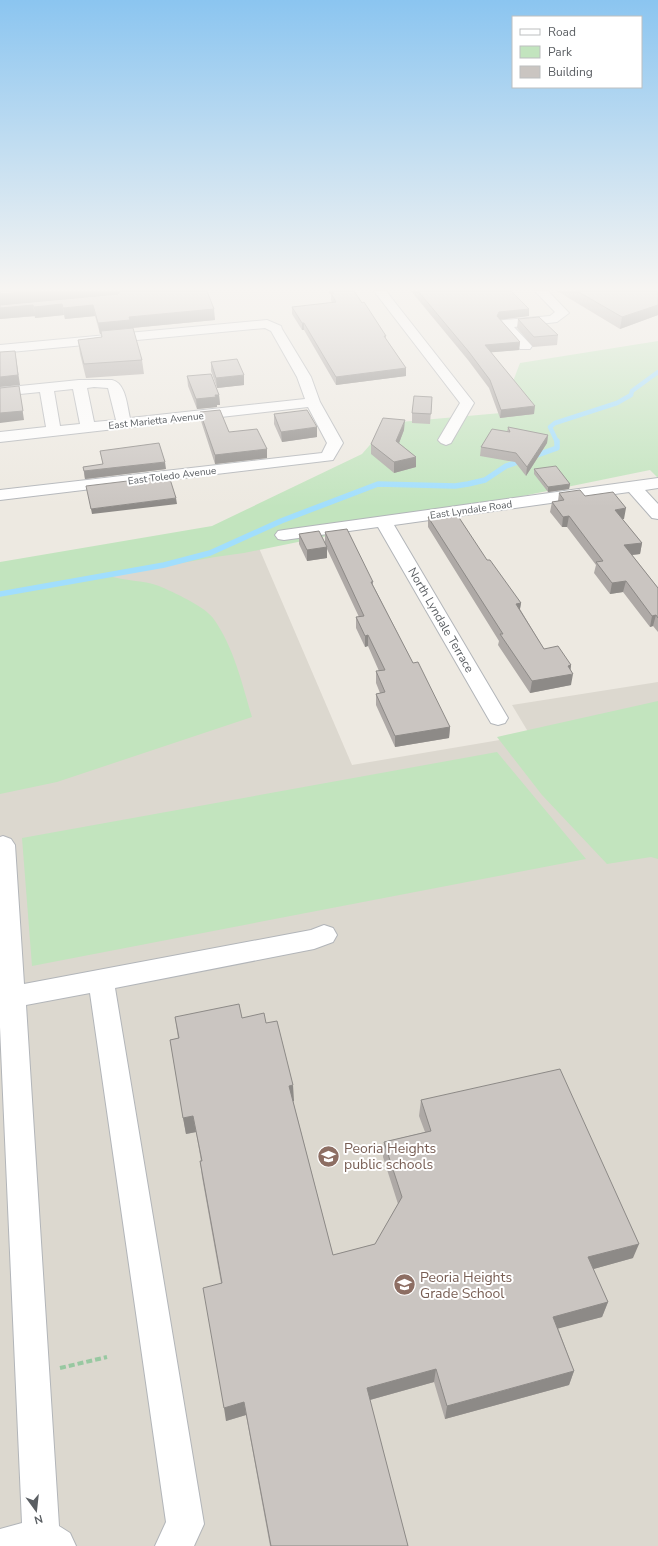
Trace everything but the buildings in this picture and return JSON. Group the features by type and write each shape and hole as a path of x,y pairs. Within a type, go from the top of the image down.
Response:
{"street":[{"path":"296,363 304,377 313,402"},
{"path":"436,363 467,403 446,440"},
{"path":"0,392 104,382 112,384 115,388 124,423"},
{"path":"79,384 88,427"},
{"path":"46,388 54,431"},
{"name":"East Marietta Avenue","path":"0,437 313,402"},
{"name":"East Toledo Avenue","path":"0,495 328,457 335,442 313,402"},
{"name":"East Lyndale Road","path":"284,534 658,483"},
{"path":"633,486 658,514"},
{"name":"North Lyndale Terrace","path":"383,521 498,718"},
{"path":"3,845 49,1541 5,1546"},
{"path":"12,997 314,939 324,934"},
{"path":"101,980 185,1524 174,1546"}],"shaded area":[{"name":"Peoria Heights public schools","path":"256,541 352,765 530,735 512,705 658,682 658,1546 0,1546 0,574"}],"green space":[{"path":"520,363 658,363 658,478 650,470 244,553 109,576 159,586 188,600 209,613 227,641 232,653 252,717 57,782 0,794 0,562 212,526 362,454 389,423 501,413"},
{"path":"658,701 658,859 651,857 607,864 542,795 497,737"},
{"path":"497,752 586,859 32,966 22,838"}],"waterway":[{"path":"557,442 550,427 555,423 617,403 631,395 632,391 658,372"},
{"path":"0,594 164,565 210,553 281,521 378,484 455,486 485,480 506,466 557,448 557,442"}],"place":[{"name":"Peoria Heights public schools","path":"329,1156"},
{"name":"Peoria Heights Grade School","path":"405,1285"}]}
